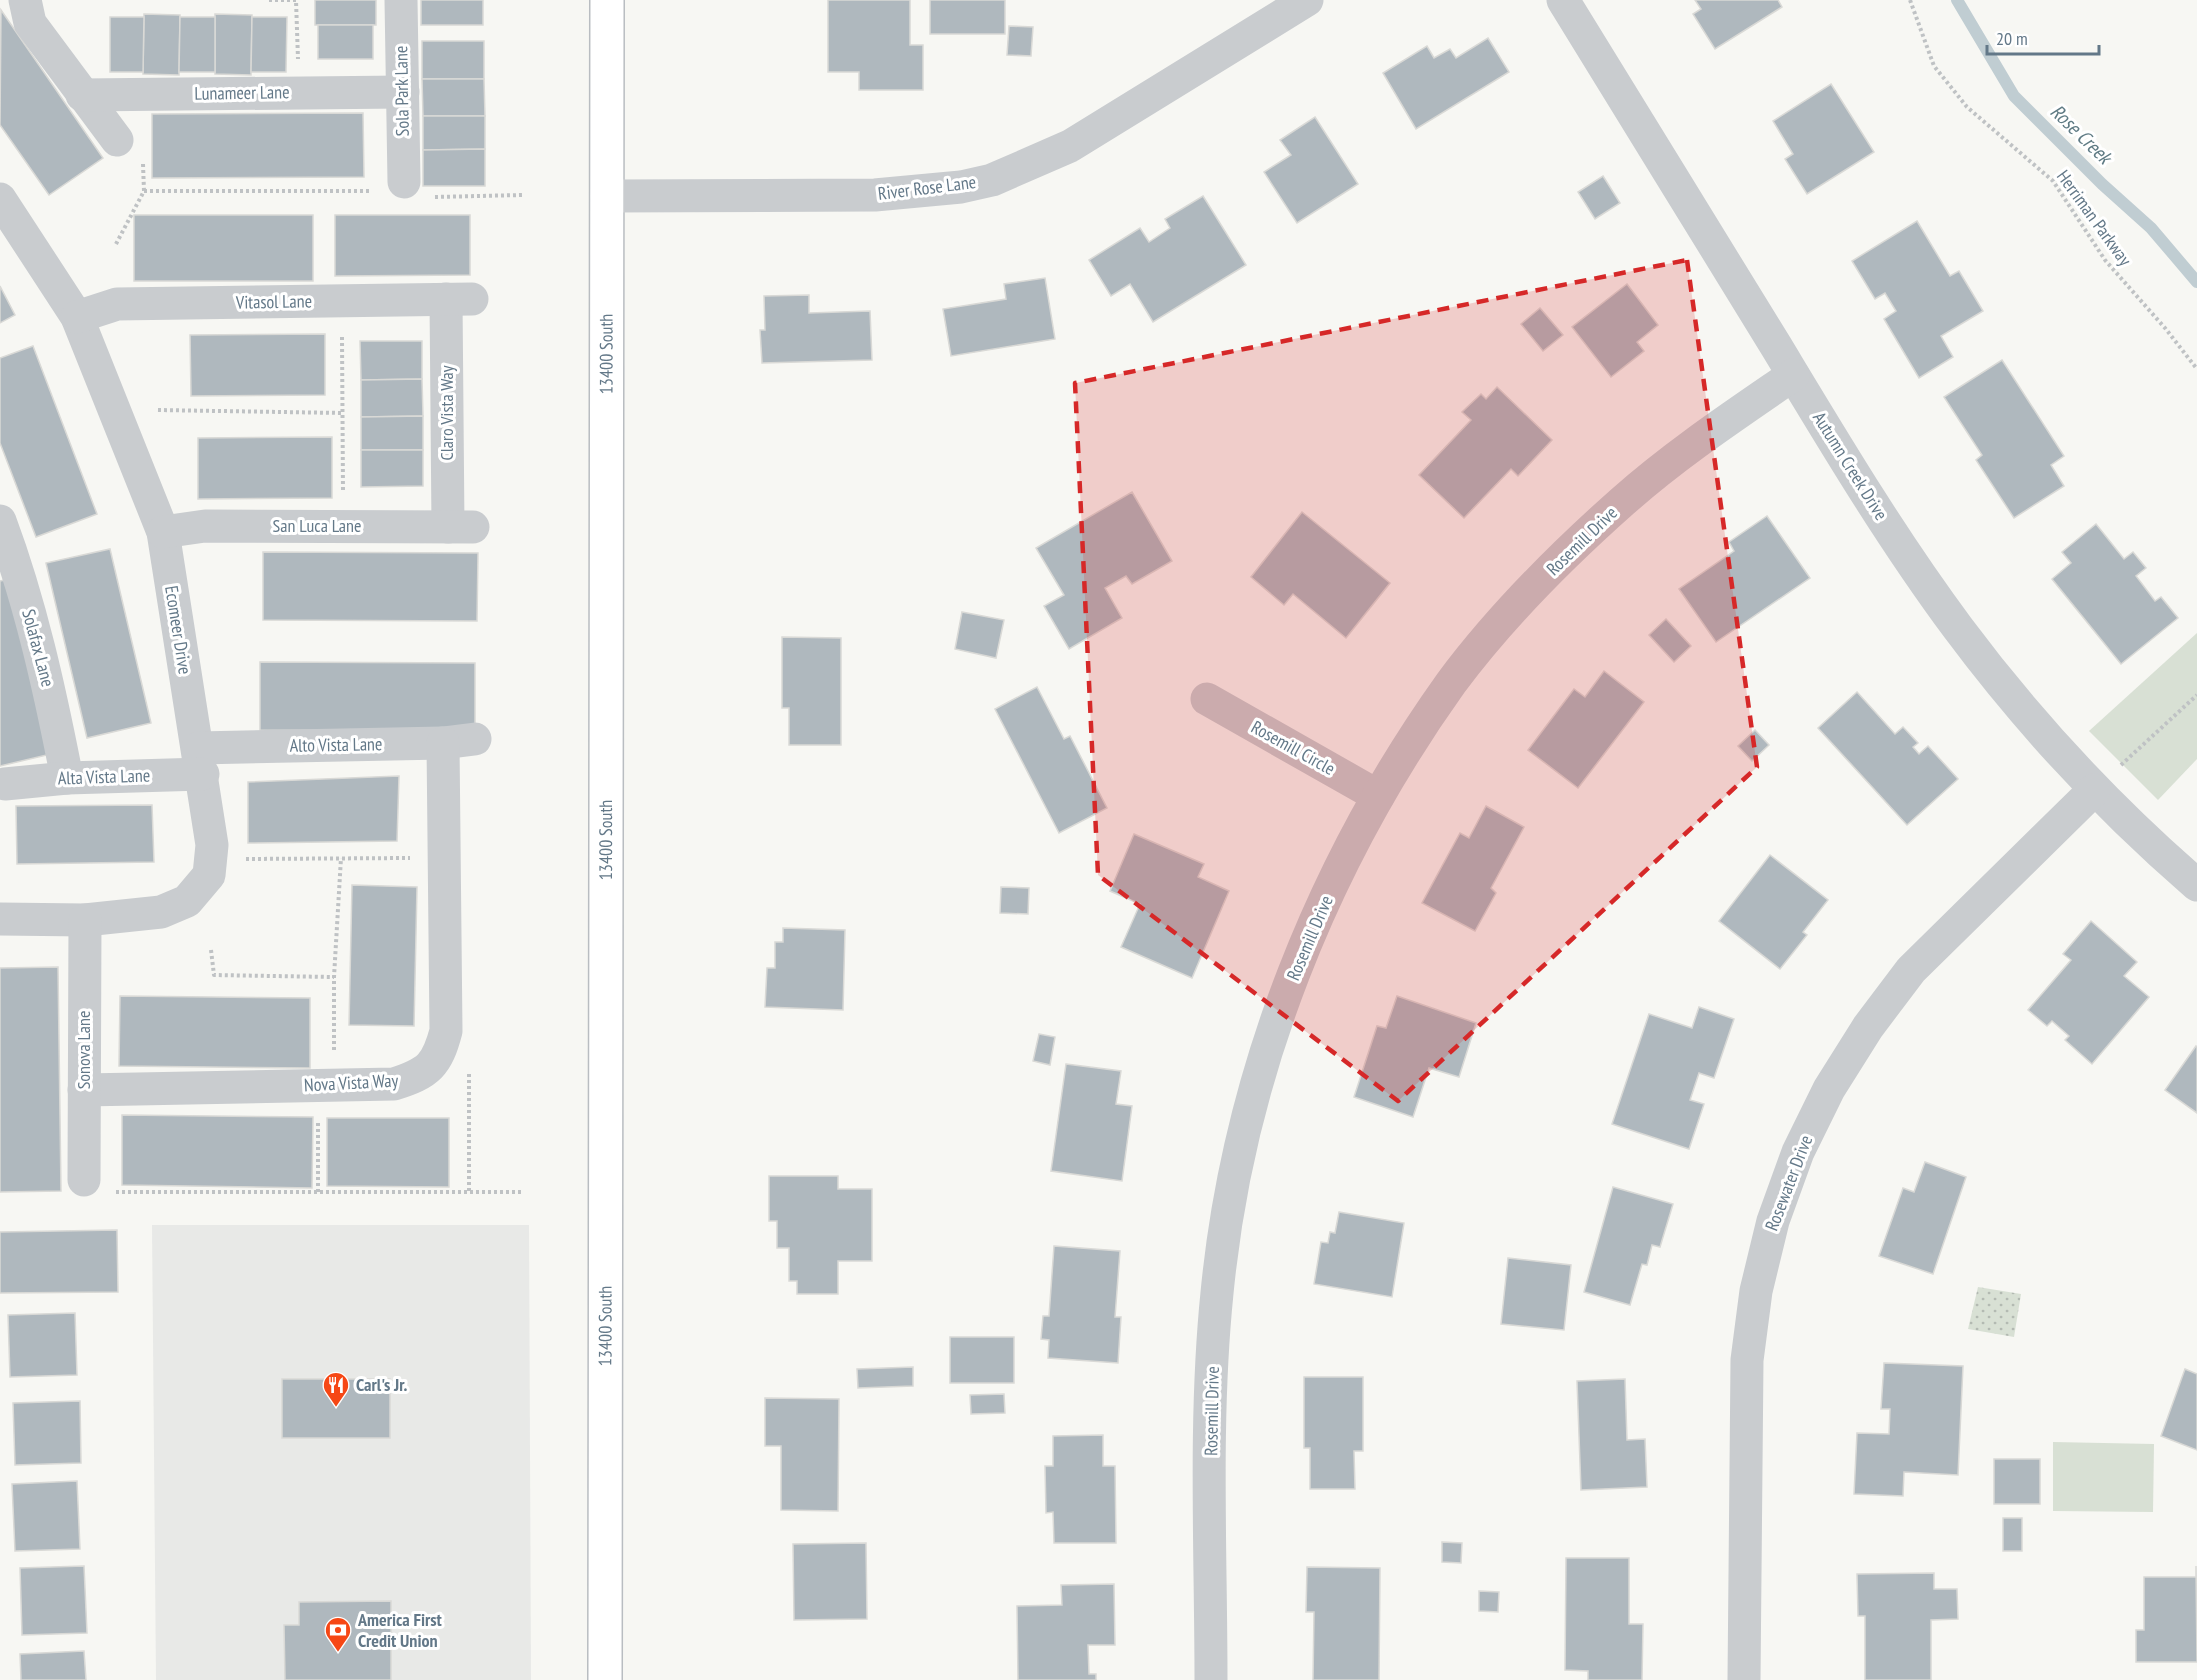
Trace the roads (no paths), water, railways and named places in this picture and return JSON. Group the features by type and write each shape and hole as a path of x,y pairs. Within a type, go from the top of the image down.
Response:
{"main road":[{"name":"13400 South","path":"605,1680 607,0"}],"street":[{"path":"26,0 30,23 82,94 130,150"},
{"name":"Sola Park Lane","path":"401,0 405,190"},
{"name":"River Rose Lane","path":"607,196 875,195 961,187 992,180 1070,146 1307,0"},
{"name":"Autumn Creek Drive","path":"1563,0 1894,538 1959,629 2032,720 2094,790 2197,885"},
{"name":"Lunameer Lane","path":"82,94 403,92"},
{"name":"Ecomeer Drive","path":"0,199 77,318 162,532 212,845 209,875 187,901 161,912 85,920 0,920"},
{"name":"Vitasol Lane","path":"77,318 117,304 459,299"},
{"name":"Claro Vista Way","path":"459,299 460,527"},
{"name":"Rosemill Drive","path":"1211,1680 1211,1370 1217,1292 1229,1202 1246,1123 1270,1038 1296,968 1378,796 1453,681 1510,612 1622,501 1685,448 1793,375"},
{"name":"Solafax Lane","path":"0,521 16,563 46,672 67,778"},
{"name":"San Luca Lane","path":"162,532 204,526 460,527"},
{"name":"Rosemill Circle","path":"1207,699 1378,796"},
{"name":"Alto Vista Lane","path":"200,761 459,741"},
{"name":"Nova Vista Way","path":"84,1090 394,1084 421,1076 439,1057 446,1031 459,741"},
{"name":"Alta Vista Lane","path":"5,784 200,761"},
{"name":"Rosewater Drive","path":"1744,1680 1747,1360 1756,1291 1773,1221 1798,1152 1829,1089 1868,1028 1911,970 2094,790"},
{"name":"Sonova Lane","path":"85,920 84,1090 94,1186"}],"waterway":[{"name":"Rose Creek","path":"1957,0 2014,96 2102,184 2151,228 2197,282"}],"place":[{"name":"Carl's Jr.","path":"336,1408"},
{"name":"America First Credit Union","path":"338,1653"}]}
